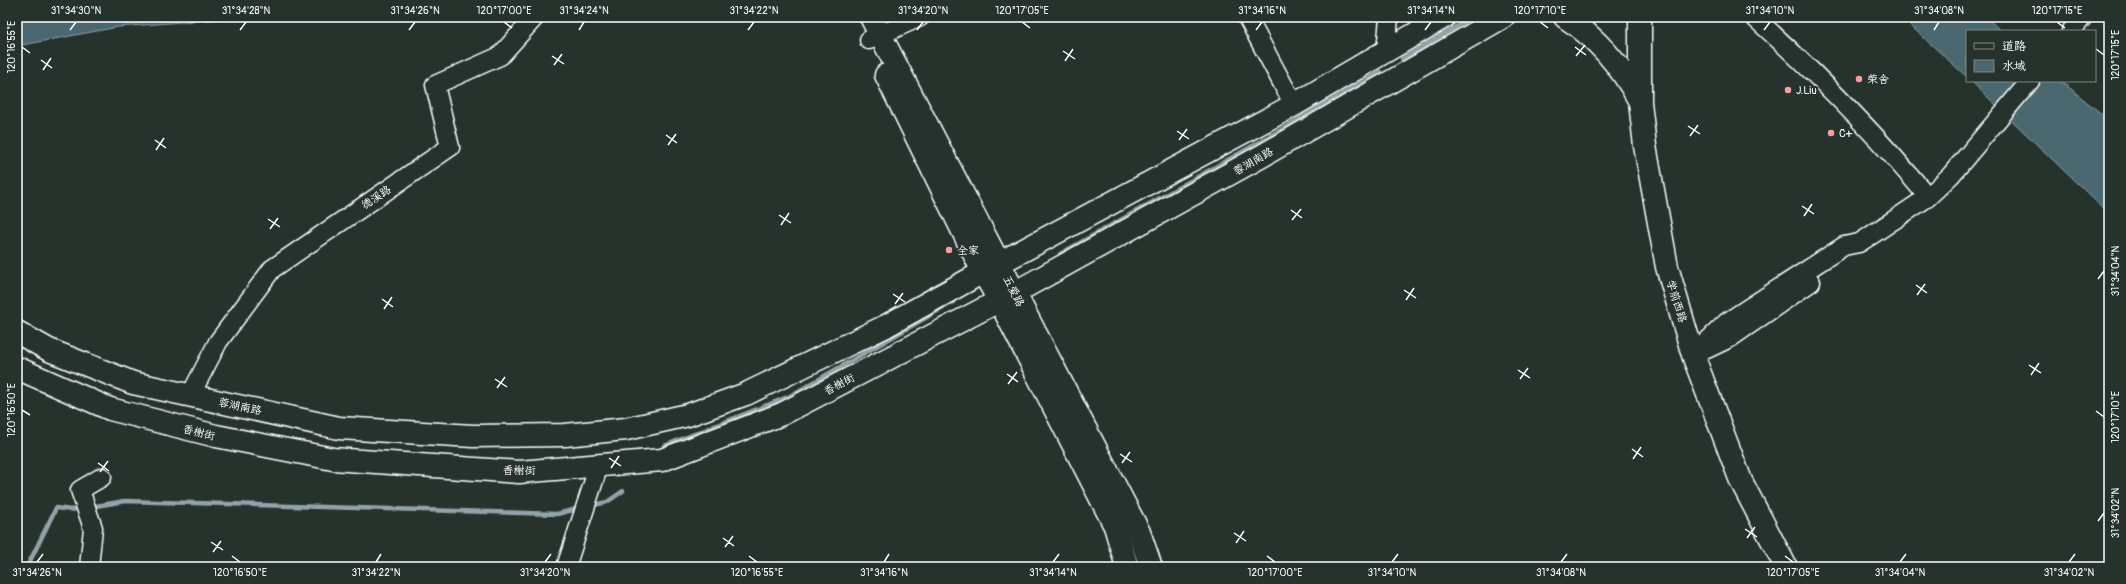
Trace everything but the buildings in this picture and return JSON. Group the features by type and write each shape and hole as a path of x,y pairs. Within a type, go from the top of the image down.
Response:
{"main road":[{"name":"五爱路","path":"856,17 874,31 991,267 1139,532 1151,567"},
{"path":"991,267 1294,105 1444,17"},
{"name":"蓉湖南路","path":"1007,296 1253,161 1500,19 1518,17"},
{"path":"1565,17 1587,32 1626,76 1640,102"},
{"name":"学前西路","path":"1640,17 1640,102 1645,146 1667,267 1693,355 1741,481 1786,567"},
{"path":"1386,52 1399,77"},
{"name":"蓉湖南路","path":"17,332 49,350 133,383 339,428 473,436 565,436 626,429 688,415 746,394 886,326 991,267"},
{"name":"五爱路","path":"1007,296 1115,526 1127,567"},
{"name":"香榭街","path":"17,368 110,409 216,436 333,459 520,472 662,460 782,414 1007,296"}],"street":[{"name":"德溪路","path":"190,396 218,342 272,268 450,147 435,85 500,56 535,17"},
{"path":"874,31 920,17"},
{"path":"1247,17 1294,105"},
{"path":"1386,52 1389,17"},
{"path":"1754,17 1787,47 1888,149 1928,197"},
{"path":"2073,30 2082,17"},
{"path":"1693,355 1730,338 1851,254 1859,243 1928,197 1951,175 2029,82"},
{"path":"566,567 599,465"},
{"path":"89,567 93,528 80,490 102,477"}],"water":[{"path":"17,17 246,17 118,27 17,46"},
{"path":"1901,17 1986,17 2000,30 1966,30 1966,76"},
{"path":"1972,82 2062,82 2109,120 2109,214"}],"waterway":[{"path":"1402,59 1473,17"},
{"path":"1060,254 1267,138 1380,72"},
{"path":"664,446 790,396 953,302"},
{"path":"590,506 607,502 623,491"},
{"path":"90,507 125,501 557,514 581,508"},
{"path":"27,567 56,508 71,510 82,508"}],"place":[{"name":"荣舍","path":"1859,79"},
{"name":"J.Liu","path":"1788,90"},
{"name":"C+","path":"1831,133"},
{"name":"全家","path":"949,250"}]}
